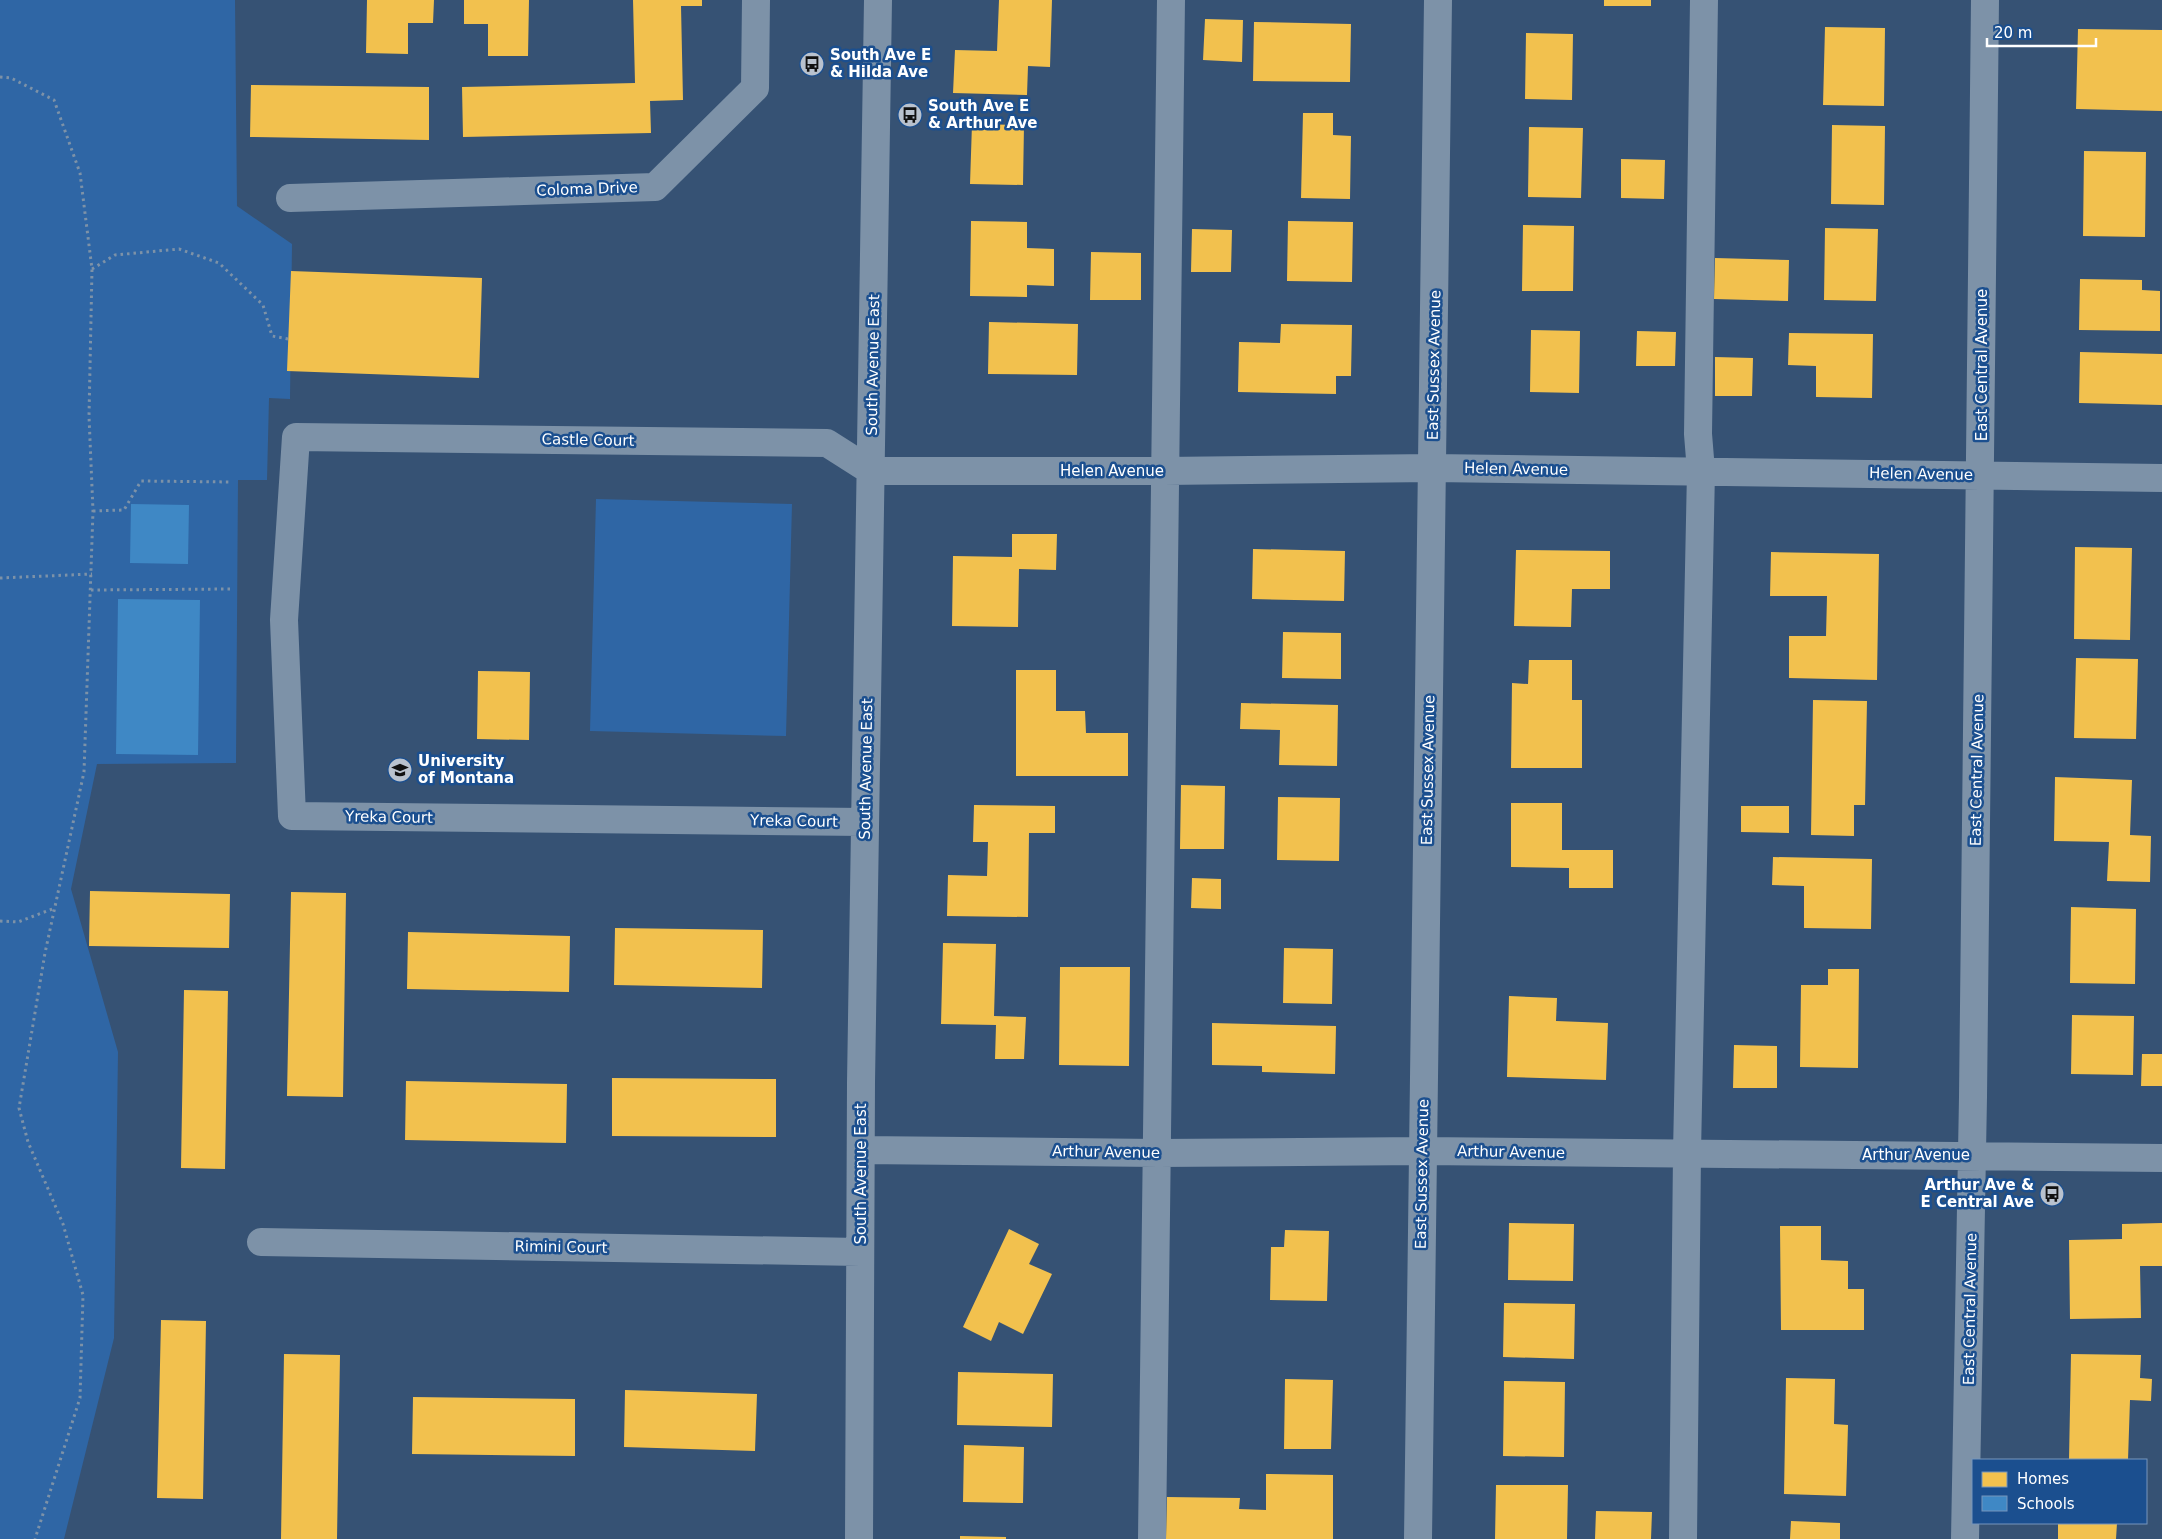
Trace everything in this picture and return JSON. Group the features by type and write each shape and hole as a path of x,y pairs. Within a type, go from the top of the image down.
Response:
{"street":[{"name":"Coloma Drive","path":"290,198 655,187 755,88 756,0"},
{"name":"South Avenue East","path":"859,1539 865,822 878,0"},
{"path":"1152,1539 1171,0"},
{"name":"East Sussex Avenue","path":"1418,1539 1438,0"},
{"path":"1683,1539 1687,1153 1701,471 1698,434 1704,0"},
{"name":"East Central Avenue","path":"1965,1539 1981,474 1985,0"},
{"name":"Castle Court","path":"296,437 827,443 871,471"},
{"name":"Yreka Court","path":"296,437 284,620 292,816 865,822"},
{"name":"Helen Avenue","path":"871,471 1164,472 1433,468 1981,474 2162,478"},
{"name":"Arthur Avenue","path":"861,1150 1158,1153 1423,1151 2162,1158"},
{"name":"Rimini Court","path":"261,1242 860,1252"}],"path":[{"path":"0,77 11,78 54,100 80,173 92,269 89,416 93,511 92,574 84,772 45,953 18,1108 28,1142 63,1224 83,1295 80,1398 35,1539"},
{"path":"92,269 115,255 179,249 219,263 263,305 272,336 288,339"},
{"path":"93,511 124,510 141,481 232,482"},
{"path":"0,578 92,574"},
{"path":"91,590 231,589"},
{"path":"0,921 18,922 55,907"}],"shaded area":[{"path":"0,0 235,0 237,206 292,244 290,399 269,398 267,480 238,480 236,763 97,764 71,889 118,1052 114,1338 64,1539 0,1539"},
{"path":"596,499 792,504 786,736 590,731"}],"building: Homes":[{"path":"367,0 434,0 433,23 408,23 408,54 366,53"},
{"path":"464,0 529,0 528,56 488,56 488,24 464,24"},
{"path":"633,0 702,0 702,6 681,6 683,100 650,101 651,133 463,137 462,87 635,83"},
{"path":"999,0 1052,0 1050,67 1028,66 1027,95 953,93 955,50 997,51"},
{"path":"1604,0 1651,0 1651,6 1604,6"},
{"path":"1205,19 1243,20 1242,62 1203,60"},
{"path":"1254,22 1351,24 1350,82 1253,81"},
{"path":"1825,27 1885,28 1884,106 1823,105"},
{"path":"2078,29 2162,30 2162,111 2076,109"},
{"path":"1526,33 1573,34 1572,100 1525,99"},
{"path":"251,85 429,87 429,140 250,137"},
{"path":"1303,113 1333,113 1333,135 1351,136 1350,199 1301,198"},
{"path":"972,124 1024,125 1023,185 970,184"},
{"path":"1832,125 1885,126 1884,205 1831,204"},
{"path":"1529,127 1583,128 1581,198 1528,197"},
{"path":"2084,151 2146,152 2145,237 2083,236"},
{"path":"1621,159 1665,160 1664,199 1621,198"},
{"path":"971,221 1027,222 1027,248 1054,249 1054,286 1027,285 1027,297 970,296"},
{"path":"1288,221 1353,222 1352,282 1287,281"},
{"path":"1523,225 1574,226 1573,291 1522,291"},
{"path":"1825,228 1878,229 1876,301 1824,300"},
{"path":"1192,229 1232,230 1231,272 1191,272"},
{"path":"1091,252 1141,253 1141,300 1090,300"},
{"path":"1715,258 1789,260 1788,301 1714,299"},
{"path":"291,271 482,278 479,378 287,371"},
{"path":"2080,279 2142,280 2142,290 2160,291 2160,331 2079,330"},
{"path":"989,322 1078,324 1077,375 988,374"},
{"path":"1281,324 1352,325 1351,376 1336,376 1336,394 1238,392 1239,342 1280,343"},
{"path":"1531,330 1580,331 1579,393 1530,392"},
{"path":"1637,331 1676,332 1675,366 1636,366"},
{"path":"1789,333 1873,334 1872,398 1816,397 1816,366 1788,365"},
{"path":"2080,352 2162,354 2162,405 2079,403"},
{"path":"1715,357 1753,358 1752,396 1715,396"},
{"path":"1012,534 1057,534 1056,570 1019,569 1018,627 952,626 953,556 1012,557"},
{"path":"2075,547 2132,548 2130,640 2074,639"},
{"path":"1253,549 1345,551 1344,601 1252,599"},
{"path":"1516,550 1610,551 1610,589 1572,589 1571,627 1514,626"},
{"path":"1771,552 1879,554 1877,680 1789,678 1789,636 1826,636 1827,596 1770,596"},
{"path":"1283,632 1341,633 1341,679 1282,678"},
{"path":"2076,658 2138,659 2136,739 2074,738"},
{"path":"1529,660 1572,660 1572,700 1582,700 1582,768 1511,768 1512,683 1528,684"},
{"path":"1016,670 1056,670 1056,711 1085,711 1086,733 1128,733 1128,776 1016,776"},
{"path":"478,671 530,672 529,740 477,739"},
{"path":"1813,700 1867,701 1865,805 1854,805 1854,836 1811,835"},
{"path":"1241,703 1338,705 1337,766 1279,765 1280,730 1240,729"},
{"path":"2055,777 2132,780 2130,835 2151,836 2150,882 2107,881 2109,842 2054,841"},
{"path":"1181,785 1225,786 1224,849 1180,849"},
{"path":"1278,797 1340,798 1339,861 1277,860"},
{"path":"1511,803 1562,803 1562,850 1613,850 1613,888 1569,888 1569,868 1511,867"},
{"path":"974,805 1055,806 1055,833 1029,833 1028,917 947,916 948,875 987,876 988,842 973,842"},
{"path":"1741,806 1789,806 1789,833 1741,832"},
{"path":"1773,857 1872,859 1871,929 1804,928 1804,886 1772,885"},
{"path":"1192,878 1221,879 1221,909 1191,908"},
{"path":"90,891 230,894 229,948 89,946"},
{"path":"291,892 346,893 343,1097 287,1096"},
{"path":"2071,907 2136,909 2135,984 2070,983"},
{"path":"615,928 763,930 762,988 614,985"},
{"path":"408,932 570,936 569,992 407,989"},
{"path":"943,943 996,944 994,1016 1026,1017 1024,1059 995,1059 996,1025 941,1024"},
{"path":"1284,948 1333,949 1332,1004 1283,1003"},
{"path":"1060,967 1130,967 1129,1066 1059,1065"},
{"path":"1828,969 1859,969 1858,1068 1800,1067 1801,985 1828,985"},
{"path":"184,990 228,991 225,1169 181,1168"},
{"path":"1509,996 1557,998 1556,1021 1608,1023 1606,1080 1507,1077"},
{"path":"2072,1015 2134,1016 2133,1075 2071,1074"},
{"path":"1212,1023 1336,1026 1335,1074 1262,1072 1262,1066 1212,1065"},
{"path":"1734,1045 1777,1046 1777,1088 1733,1088"},
{"path":"2142,1054 2162,1054 2162,1086 2141,1086"},
{"path":"612,1078 776,1079 776,1137 612,1136"},
{"path":"406,1081 567,1084 566,1143 405,1140"},
{"path":"1509,1223 1574,1224 1573,1281 1508,1280"},
{"path":"2162,1223 2162,1266 2140,1266 2141,1318 2070,1319 2069,1240 2122,1239 2122,1224"},
{"path":"1780,1226 1821,1226 1821,1260 1848,1261 1848,1289 1864,1289 1864,1330 1781,1330"},
{"path":"1009,1229 1039,1244 1029,1264 1052,1274 1023,1334 999,1322 991,1341 963,1327"},
{"path":"1285,1230 1329,1231 1327,1301 1270,1300 1271,1247 1284,1247"},
{"path":"1504,1303 1575,1304 1574,1359 1503,1357"},
{"path":"161,1320 206,1321 203,1499 157,1498"},
{"path":"284,1354 340,1355 337,1539 281,1539"},
{"path":"2071,1354 2141,1355 2140,1378 2152,1379 2151,1401 2130,1400 2128,1459 2069,1459"},
{"path":"958,1372 1053,1374 1052,1427 957,1425"},
{"path":"1786,1378 1835,1379 1834,1424 1848,1425 1846,1496 1784,1494"},
{"path":"1285,1379 1333,1380 1331,1449 1284,1449"},
{"path":"1504,1381 1565,1382 1564,1457 1503,1456"},
{"path":"625,1390 757,1394 755,1451 624,1447"},
{"path":"413,1397 575,1399 575,1456 412,1454"},
{"path":"964,1445 1024,1447 1023,1503 963,1502"},
{"path":"1266,1474 1333,1475 1333,1539 1166,1539 1167,1497 1240,1498 1239,1509 1266,1510"},
{"path":"1496,1485 1568,1485 1567,1539 1495,1539"},
{"path":"1596,1511 1652,1512 1651,1539 1595,1539"},
{"path":"1791,1521 1840,1523 1840,1539 1790,1539"},
{"path":"2058,1524 2117,1524 2116,1539 2058,1539"},
{"path":"960,1536 1006,1537 1006,1539 960,1539"}],"building: Schools":[{"path":"131,504 189,505 188,564 130,563"},
{"path":"118,599 200,600 198,755 116,754"}],"place":[{"name":"South Ave E & Hilda Ave","path":"812,64"},
{"name":"South Ave E & Arthur Ave","path":"910,115"},
{"name":"University of Montana","path":"400,770"},
{"name":"Arthur Ave & E Central Ave","path":"2052,1194"}]}
